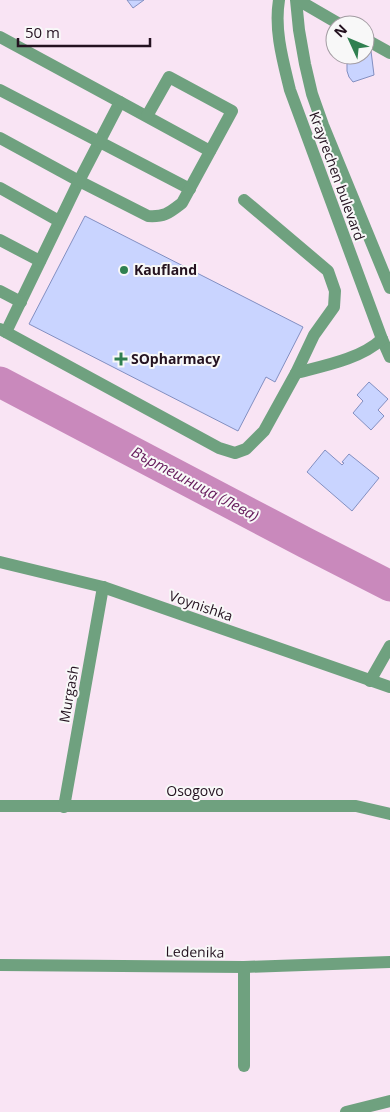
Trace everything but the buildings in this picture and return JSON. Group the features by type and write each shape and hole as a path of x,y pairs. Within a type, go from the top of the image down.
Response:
{"street":[{"name":"Krayrechen bulevard","path":"279,0 277,9 278,24 290,90 390,357"},
{"name":"Krayrechen bulevard","path":"297,0 299,30 305,64 322,125 390,288"},
{"path":"297,0 325,16"},
{"path":"0,37 210,151"},
{"path":"375,45 390,53"},
{"path":"0,138 148,216 160,217 171,212 182,203 232,110 169,77 147,116"},
{"path":"0,90 190,189"},
{"path":"120,102 20,302 3,331 219,448 235,453 246,448 264,431 296,373 314,334 334,307 335,291 328,271 244,200"},
{"path":"0,188 59,221"},
{"path":"0,240 40,261"},
{"path":"0,291 20,302"},
{"path":"296,373 355,355 376,344 382,338"},
{"name":"Voynishka","path":"0,562 104,588 390,688"},
{"name":"Murgash","path":"64,807 104,588"},
{"path":"370,681 390,646"},
{"name":"Osogovo","path":"0,806 356,806 390,814"},
{"name":"Ledenika","path":"0,965 244,967 390,962"},
{"path":"244,967 244,1066"},
{"path":"346,1112 390,1101"}],"waterway":[{"name":"Въртешница (Лева)","path":"0,382 390,586"}],"place":[{"name":"Kaufland","path":"124,270"},
{"name":"SOpharmacy","path":"121,359"}]}
